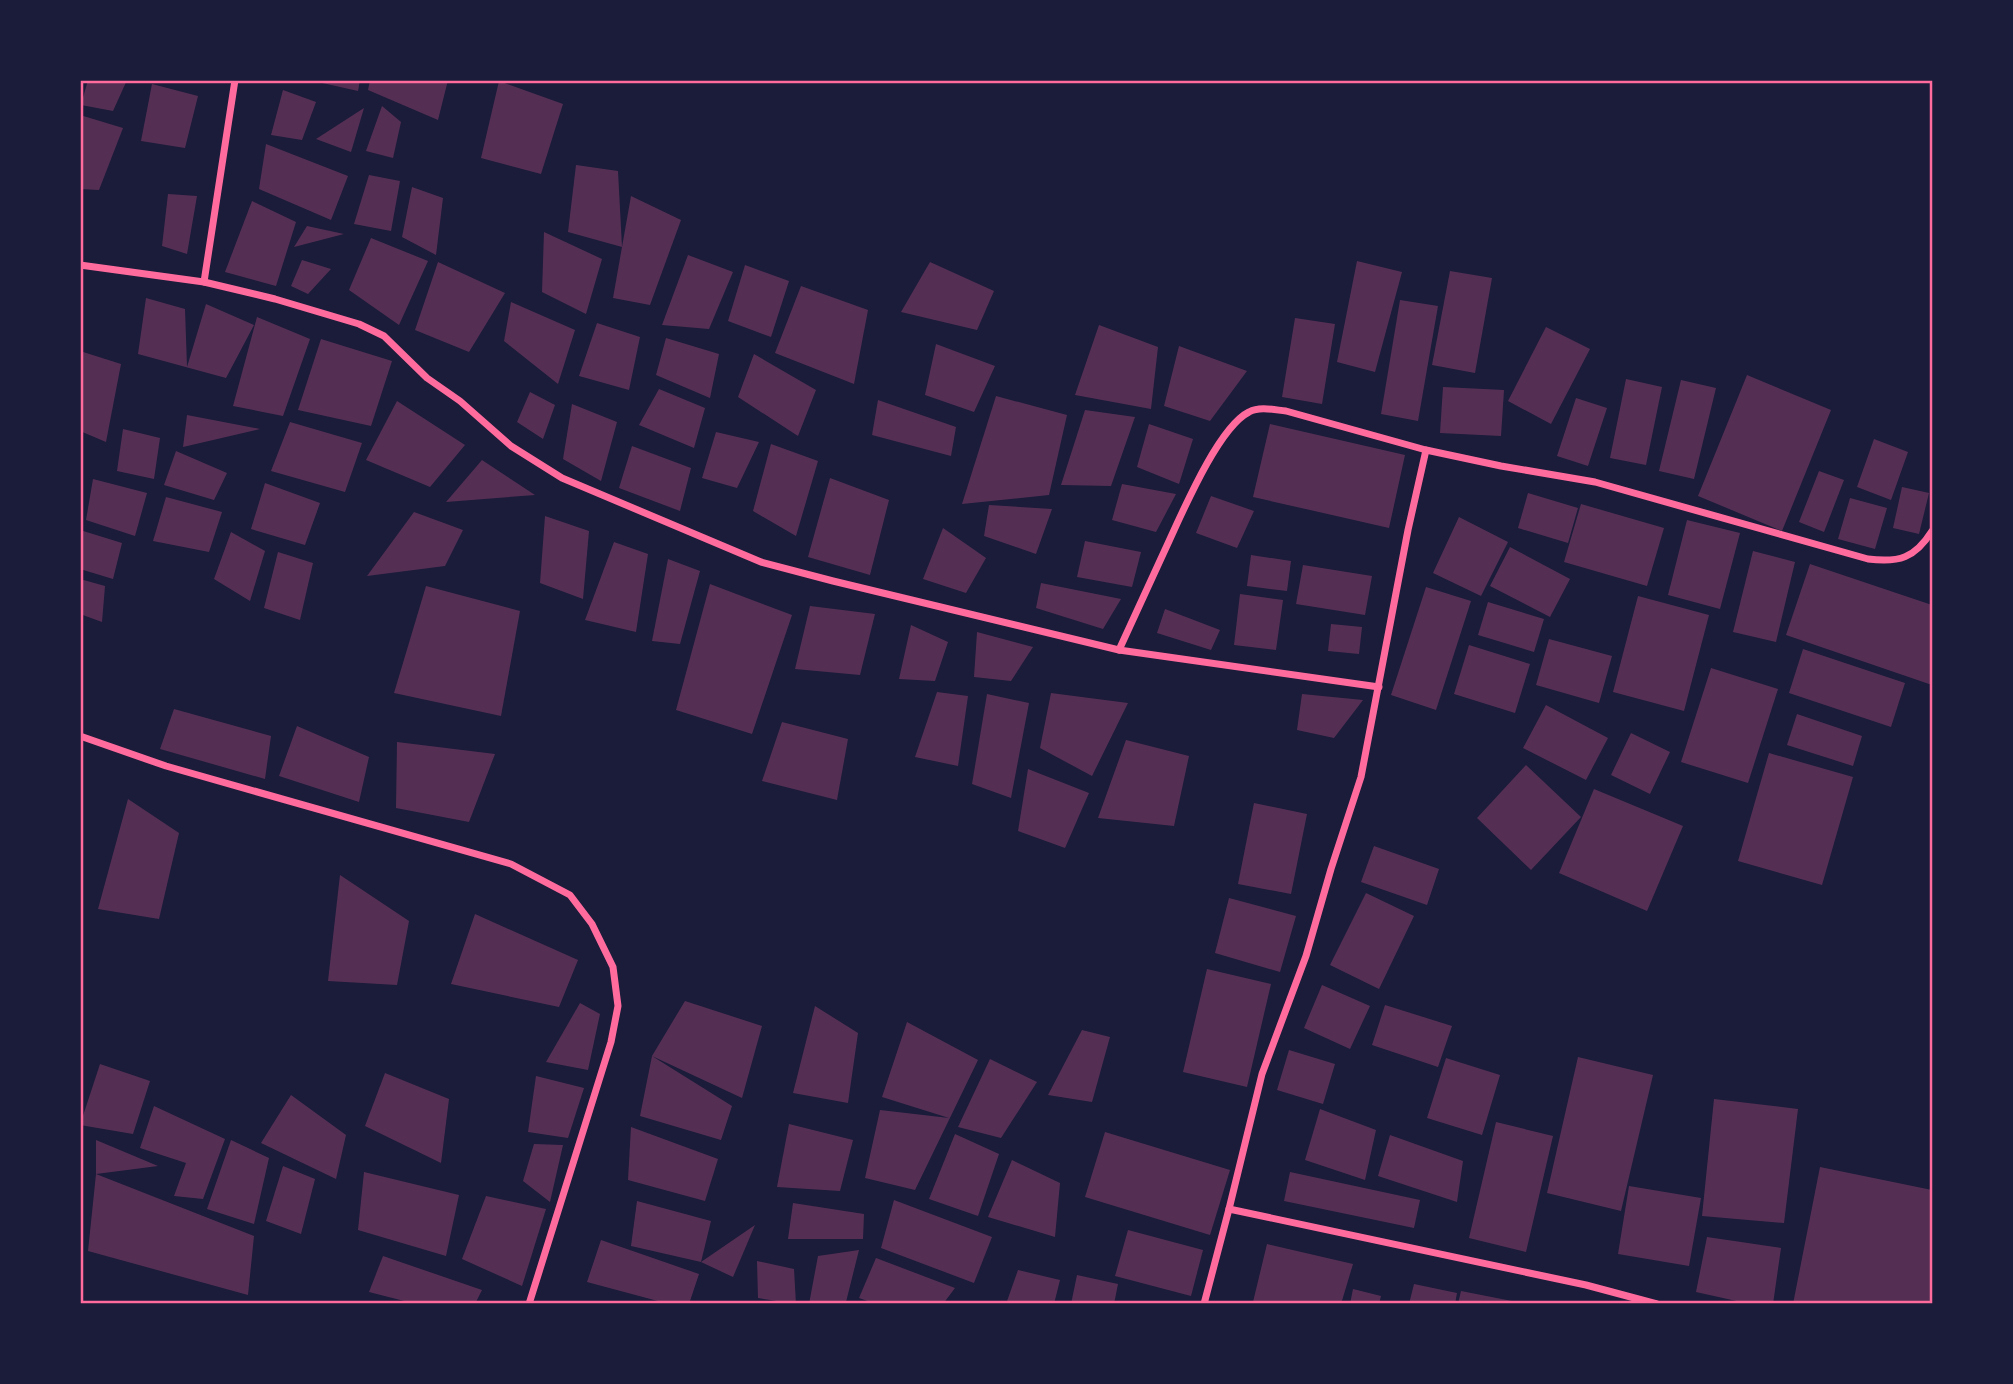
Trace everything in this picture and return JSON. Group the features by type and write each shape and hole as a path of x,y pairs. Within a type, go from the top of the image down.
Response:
{"street":[{"path":"204,282 235,80"},
{"path":"80,265 204,282 347,320 384,336 427,378 460,401 510,446 562,478 761,562 833,582 1119,650 1379,687"},
{"path":"1119,650 1195,486 1224,436 1251,411 1286,411 1426,450 1595,482 1868,559 1892,560 1909,555 1924,544 1933,531"},
{"path":"1204,1304 1262,1074 1306,956 1361,777 1426,450"},
{"path":"80,736 166,766 511,864 570,895 592,924 613,967 618,1006 611,1042 529,1304"},
{"path":"1229,1209 1587,1285 1657,1304"}],"building":[{"path":"88,80 127,80 113,111 81,105"},
{"path":"309,80 360,80 358,91"},
{"path":"370,80 448,80 438,120 368,90"},
{"path":"499,81 563,104 541,174 481,158"},
{"path":"152,84 198,96 185,148 141,141"},
{"path":"283,90 316,102 302,140 271,135"},
{"path":"382,106 401,122 393,158 366,151"},
{"path":"364,108 351,152 316,139"},
{"path":"80,115 123,128 99,190 80,189"},
{"path":"266,144 348,176 331,220 259,189"},
{"path":"576,165 618,171 622,247 568,232"},
{"path":"369,175 400,181 391,231 354,224"},
{"path":"412,187 443,198 436,255 402,237"},
{"path":"168,194 197,196 187,254 162,246"},
{"path":"631,196 681,220 650,305 613,298"},
{"path":"252,201 296,222 276,286 225,272"},
{"path":"307,226 344,234 294,247"},
{"path":"544,232 602,259 586,314 542,292"},
{"path":"371,238 428,261 399,325 349,290"},
{"path":"688,255 733,272 709,329 662,325"},
{"path":"302,260 331,269 308,294 291,286"},
{"path":"1357,261 1402,272 1375,372 1337,362"},
{"path":"438,262 505,293 469,352 415,330"},
{"path":"930,262 994,291 977,330 901,312"},
{"path":"745,265 789,281 771,337 728,321"},
{"path":"1450,271 1492,278 1475,373 1432,365"},
{"path":"801,286 868,310 854,384 775,353"},
{"path":"146,298 185,309 187,367 206,304 254,325 226,378 138,354"},
{"path":"1400,300 1438,306 1418,421 1381,414"},
{"path":"511,302 575,330 558,384 504,341"},
{"path":"257,317 310,339 283,416 233,406"},
{"path":"1295,318 1335,324 1322,404 1282,397"},
{"path":"597,323 640,337 629,390 579,376"},
{"path":"1099,325 1158,347 1151,409 1075,395"},
{"path":"1546,327 1590,349 1551,424 1508,401"},
{"path":"666,338 719,354 710,398 656,375"},
{"path":"321,339 392,361 371,426 298,410"},
{"path":"936,344 995,366 974,412 925,395"},
{"path":"1179,346 1247,371 1210,421 1164,406"},
{"path":"80,351 121,364 106,442 80,431"},
{"path":"754,354 816,390 798,436 738,397"},
{"path":"1747,375 1831,410 1782,531 1698,496"},
{"path":"1626,379 1662,387 1646,465 1610,458"},
{"path":"1681,380 1716,388 1694,479 1659,471"},
{"path":"1443,387 1504,390 1501,436 1440,433"},
{"path":"659,389 705,408 694,448 639,425"},
{"path":"530,392 555,405 543,439 517,422"},
{"path":"996,396 1067,415 1049,495 962,504"},
{"path":"1576,398 1607,408 1588,466 1557,456"},
{"path":"878,400 956,427 951,456 872,435"},
{"path":"397,401 465,445 430,487 366,460"},
{"path":"572,404 617,422 601,481 563,459"},
{"path":"1085,410 1135,417 1111,486 1061,485"},
{"path":"187,415 260,429 183,447"},
{"path":"290,422 362,443 345,492 271,471"},
{"path":"1149,424 1193,439 1179,484 1137,467"},
{"path":"1270,424 1405,455 1389,528 1253,497"},
{"path":"123,429 160,438 154,479 117,471"},
{"path":"716,432 759,442 737,488 702,478"},
{"path":"1874,439 1908,452 1891,500 1857,487"},
{"path":"771,444 818,461 796,536 753,511"},
{"path":"632,446 691,468 680,511 619,488"},
{"path":"176,451 227,473 214,500 164,485"},
{"path":"482,460 535,495 446,502"},
{"path":"1819,471 1844,480 1824,532 1799,522"},
{"path":"830,478 889,500 870,575 808,557"},
{"path":"93,479 147,493 135,536 86,520"},
{"path":"265,483 320,503 305,545 251,529"},
{"path":"1122,484 1176,494 1156,532 1112,520"},
{"path":"1902,487 1929,493 1919,534 1893,528"},
{"path":"1528,493 1578,508 1568,543 1518,528"},
{"path":"1211,496 1254,511 1237,548 1196,533"},
{"path":"166,497 222,512 209,552 153,541"},
{"path":"1850,498 1887,508 1875,549 1838,539"},
{"path":"1581,504 1664,528 1647,586 1564,562"},
{"path":"989,505 1052,509 1036,554 984,536"},
{"path":"414,512 463,530 445,566 367,576"},
{"path":"545,516 589,531 583,599 540,583"},
{"path":"1459,517 1508,542 1481,596 1433,573"},
{"path":"1687,520 1740,533 1720,609 1668,595"},
{"path":"943,528 986,558 966,593 923,579"},
{"path":"80,530 122,543 113,579 80,569"},
{"path":"231,532 265,551 250,601 214,579"},
{"path":"1085,541 1141,552 1132,587 1077,577"},
{"path":"614,542 648,554 636,632 585,620"},
{"path":"1510,547 1570,579 1550,617 1490,586"},
{"path":"1753,551 1795,562 1776,642 1733,632"},
{"path":"278,552 313,563 300,620 264,608"},
{"path":"1251,555 1291,561 1287,591 1247,586"},
{"path":"668,559 700,571 680,644 652,641"},
{"path":"1810,564 1932,605 1932,685 1786,635"},
{"path":"1303,565 1372,576 1365,615 1296,604"},
{"path":"80,579 105,586 102,622 80,614"},
{"path":"1041,583 1121,599 1103,629 1036,608"},
{"path":"710,584 792,615 752,734 676,710"},
{"path":"426,586 520,611 501,716 394,693"},
{"path":"1426,587 1471,601 1436,710 1391,695"},
{"path":"1240,594 1283,600 1276,650 1234,645"},
{"path":"1638,596 1709,615 1684,711 1613,692"},
{"path":"1488,602 1544,619 1534,652 1478,635"},
{"path":"810,606 875,614 860,675 795,669"},
{"path":"1165,609 1220,630 1211,650 1157,633"},
{"path":"1331,624 1362,627 1359,654 1328,651"},
{"path":"911,625 948,642 935,681 899,679"},
{"path":"977,632 1033,647 1011,681 974,677"},
{"path":"1549,639 1612,656 1599,703 1536,685"},
{"path":"1469,645 1530,664 1515,713 1454,694"},
{"path":"1803,649 1905,683 1891,727 1789,693"},
{"path":"1711,668 1778,689 1748,783 1681,762"},
{"path":"937,692 968,696 958,766 915,757"},
{"path":"1051,693 1128,703 1092,776 1040,748"},
{"path":"987,694 1029,703 1011,798 972,784"},
{"path":"1302,694 1363,700 1334,738 1297,730"},
{"path":"1546,705 1608,738 1586,780 1523,748"},
{"path":"174,709 271,736 265,779 160,749"},
{"path":"1797,714 1862,736 1853,766 1787,745"},
{"path":"782,722 848,739 837,800 762,781"},
{"path":"297,726 369,757 359,802 279,776"},
{"path":"1631,733 1670,752 1650,794 1611,775"},
{"path":"1126,740 1189,756 1174,826 1098,818"},
{"path":"397,742 495,754 469,822 396,808"},
{"path":"1769,753 1853,777 1822,885 1738,861"},
{"path":"1526,765 1581,817 1531,870 1477,818"},
{"path":"1028,769 1089,793 1065,848 1018,831"},
{"path":"1594,789 1683,826 1647,911 1559,873"},
{"path":"128,799 179,833 159,919 98,909"},
{"path":"1254,803 1307,814 1291,894 1238,884"},
{"path":"1374,846 1439,869 1427,905 1361,882"},
{"path":"340,875 409,921 397,985 328,981"},
{"path":"1366,893 1414,916 1379,989 1330,965"},
{"path":"1229,898 1296,916 1280,972 1215,953"},
{"path":"475,914 578,960 559,1007 451,984"},
{"path":"1207,969 1271,984 1247,1087 1183,1072"},
{"path":"1322,985 1370,1006 1350,1049 1304,1028"},
{"path":"685,1001 762,1026 742,1098 652,1056"},
{"path":"580,1003 600,1014 588,1070 546,1062"},
{"path":"1385,1005 1452,1026 1438,1067 1372,1045"},
{"path":"815,1006 858,1033 848,1103 793,1093"},
{"path":"907,1022 978,1060 915,1190 865,1178 880,1110 949,1118 882,1097"},
{"path":"1082,1030 1110,1037 1092,1102 1048,1095"},
{"path":"1289,1050 1335,1064 1323,1104 1277,1090"},
{"path":"652,1056 732,1106 721,1140 640,1116"},
{"path":"1578,1057 1653,1075 1621,1211 1547,1193"},
{"path":"1446,1058 1500,1075 1482,1135 1427,1118"},
{"path":"990,1059 1037,1082 1001,1138 958,1127"},
{"path":"100,1064 150,1081 133,1134 80,1125"},
{"path":"385,1073 449,1099 441,1163 365,1126"},
{"path":"536,1076 584,1088 568,1138 528,1132"},
{"path":"291,1095 346,1135 336,1179 261,1143"},
{"path":"1714,1099 1798,1109 1784,1223 1702,1216"},
{"path":"154,1106 225,1139 203,1199 174,1196 186,1163 140,1148"},
{"path":"1320,1109 1376,1130 1365,1180 1305,1160"},
{"path":"1496,1122 1553,1136 1526,1252 1469,1238"},
{"path":"789,1124 853,1140 840,1191 777,1187"},
{"path":"631,1127 718,1159 705,1201 628,1180"},
{"path":"1105,1132 1230,1170 1210,1235 1085,1197"},
{"path":"955,1134 999,1154 978,1216 929,1199"},
{"path":"1390,1135 1463,1161 1457,1202 1378,1176"},
{"path":"96,1140 158,1166 96,1174"},
{"path":"231,1140 269,1158 254,1224 207,1209"},
{"path":"534,1144 563,1145 550,1202 523,1181"},
{"path":"1012,1160 1060,1183 1055,1237 988,1217"},
{"path":"283,1166 315,1179 301,1234 266,1221"},
{"path":"1820,1167 1932,1190 1932,1304 1793,1304"},
{"path":"364,1172 459,1195 446,1256 358,1230"},
{"path":"1290,1172 1420,1200 1414,1228 1284,1201"},
{"path":"96,1174 254,1236 248,1295 88,1251"},
{"path":"1629,1186 1701,1198 1689,1266 1618,1254"},
{"path":"486,1196 546,1209 522,1286 462,1259"},
{"path":"894,1200 992,1237 974,1283 881,1248"},
{"path":"637,1201 711,1221 701,1262 631,1246"},
{"path":"793,1203 864,1214 863,1239 788,1239"},
{"path":"755,1225 733,1277 701,1262"},
{"path":"1128,1230 1203,1250 1191,1296 1115,1276"},
{"path":"1707,1237 1781,1248 1773,1304 1750,1304 1696,1292"},
{"path":"601,1240 699,1274 689,1304 669,1304 587,1282"},
{"path":"1267,1244 1353,1264 1341,1304 1253,1302"},
{"path":"859,1250 846,1302 809,1304 818,1256"},
{"path":"383,1256 482,1290 475,1304 416,1304 369,1292"},
{"path":"876,1258 955,1288 943,1304 876,1304 859,1298"},
{"path":"757,1261 794,1269 796,1304 758,1298"},
{"path":"1018,1270 1060,1280 1054,1304 1006,1304"},
{"path":"1077,1275 1118,1284 1114,1304 1071,1304"},
{"path":"1414,1284 1457,1293 1455,1304 1409,1304"},
{"path":"1353,1289 1381,1296 1379,1304 1350,1304"},
{"path":"1461,1291 1517,1302 1517,1304 1458,1304"}]}
